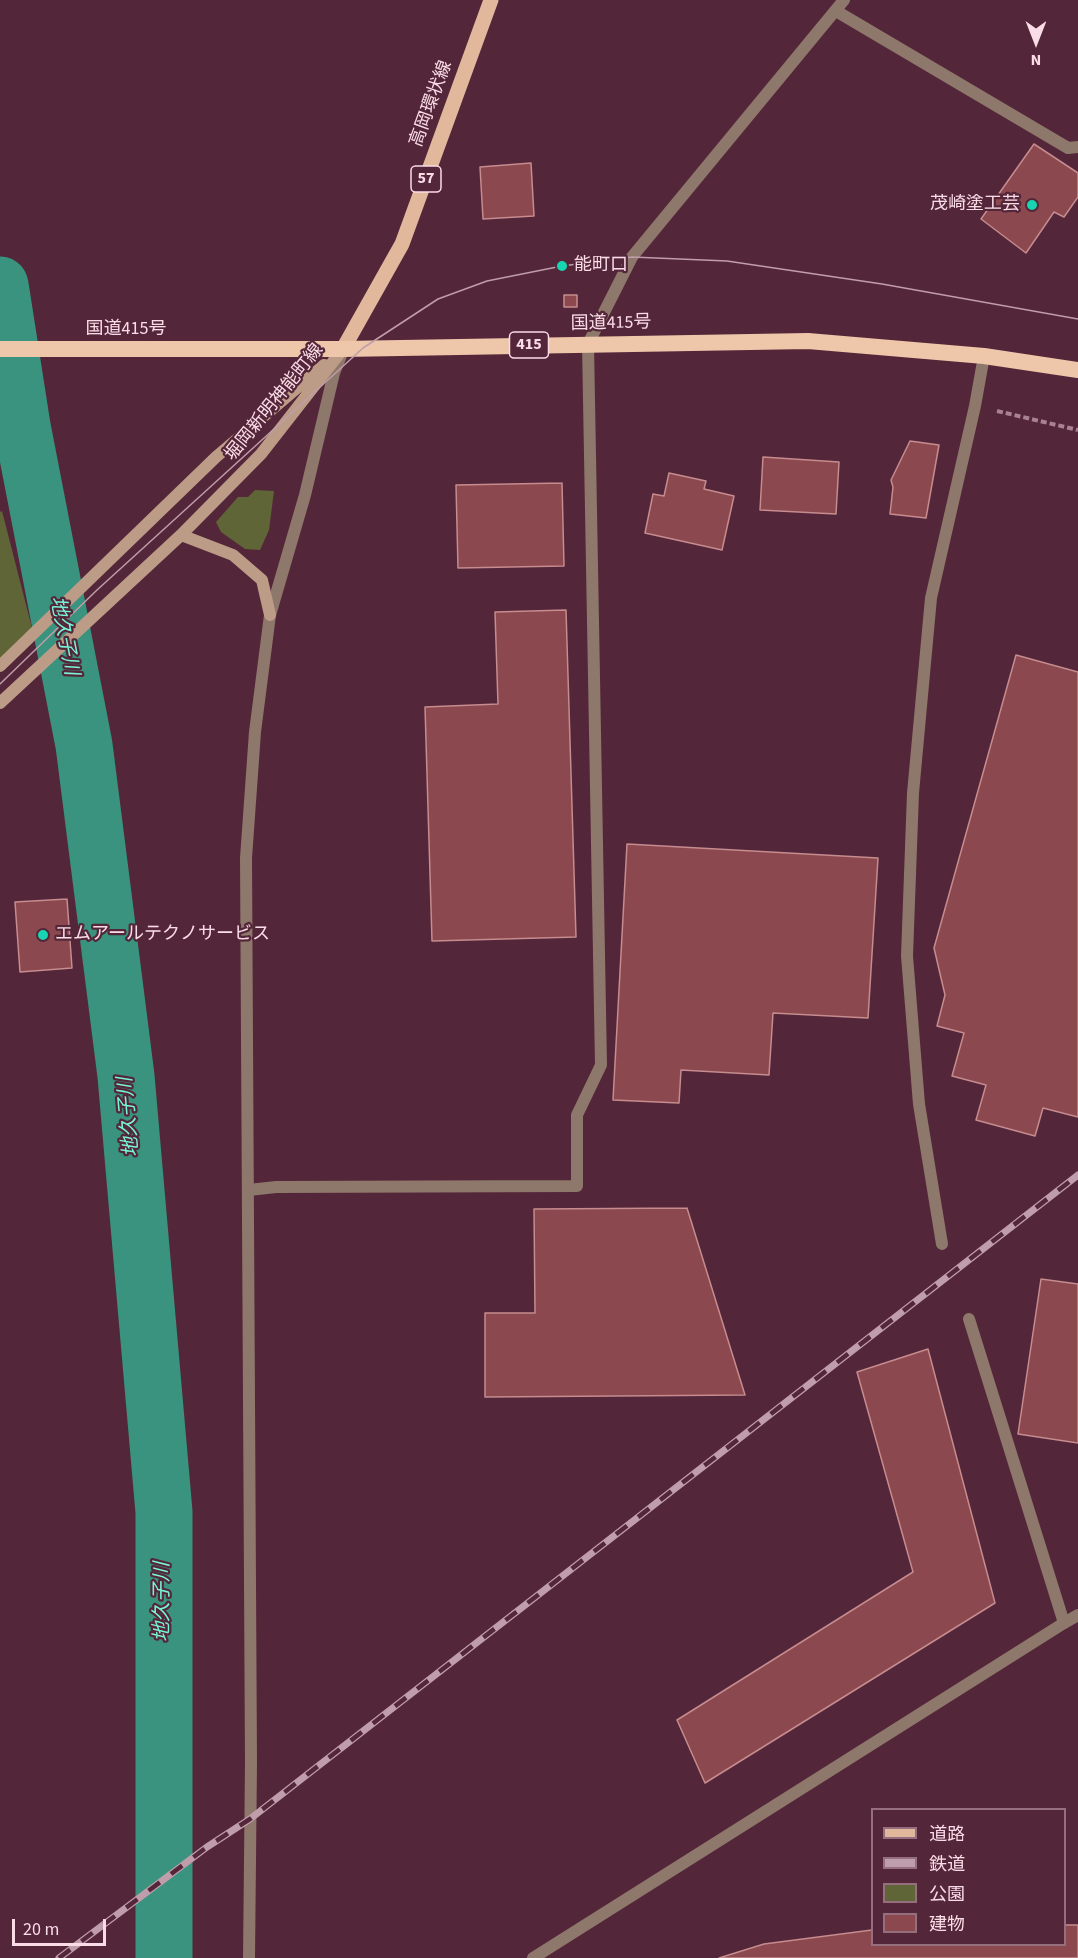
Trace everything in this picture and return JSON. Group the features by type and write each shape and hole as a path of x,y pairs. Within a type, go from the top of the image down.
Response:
{"highway":[{"name":"国道415号","path":"0,349 343,349 808,341 984,356 1078,370"}],"main road":[{"name":"高岡環状線","path":"343,349 402,244 491,0"},
{"name":"堀岡新明神能町線","path":"0,703 181,535 261,454 343,349"},
{"name":"堀岡新明神能町線","path":"0,666 216,457 343,349"},
{"path":"181,535 233,555 261,580 270,615"}],"street":[{"path":"249,1190 276,1187 577,1186 577,1115 601,1065 588,344 632,258 844,0"},
{"path":"836,11 1068,148 1078,147"},
{"path":"249,1958 251,1738 246,858 255,732 270,615 305,495 334,373 343,349"},
{"path":"942,1244 919,1104 907,956 913,793 931,598 975,406 984,356"},
{"path":"969,1319 1064,1623"},
{"path":"533,1958 1078,1616"}],"path":[{"path":"975,406 1078,430"}],"green space":[{"path":"255,490 274,491 269,530 260,550 245,549 221,532 216,522 238,497 248,497"},
{"path":"2,511 32,628 0,661 0,512"}],"building":[{"name":"茂崎塗工芸","path":"1034,144 1078,173 1078,197 1064,217 1054,212 1026,253 981,219"},
{"path":"531,163 534,216 483,219 480,167"},
{"path":"564,295 577,295 577,307 564,307"},
{"path":"910,441 939,445 926,518 890,514 893,487 891,480"},
{"path":"763,457 839,462 836,514 760,510"},
{"path":"669,473 706,481 704,489 734,496 722,550 645,533 653,494 664,496"},
{"path":"562,483 564,566 458,568 456,485"},
{"path":"566,610 576,937 432,941 425,707 498,704 495,612"},
{"path":"1016,655 1078,672 1078,1117 1043,1108 1035,1136 976,1120 986,1085 952,1076 964,1033 937,1026 945,995 934,948"},
{"path":"627,844 878,858 868,1018 773,1013 769,1075 681,1070 679,1103 613,1100"},
{"name":"エムアールテクノサービス","path":"67,899 72,968 20,972 15,902"},
{"path":"687,1208 745,1395 485,1397 485,1313 535,1313 534,1209"},
{"path":"1041,1279 1078,1284 1078,1443 1018,1434"},
{"path":"928,1349 995,1603 705,1783 677,1720 913,1572 857,1372"},
{"path":"1066,1925 1078,1925 1078,1958 719,1958 764,1944 871,1930 871,1946 1066,1946"}],"waterway":[{"name":"地久子川","path":"0,285 22,426 84,745 126,1076 164,1512 164,1958"}],"tram line":[{"path":"0,684 97,590 363,348 438,299 487,281 562,266 632,257 727,261 882,284 1078,319"}],"railway":[{"path":"59,1958 207,1847 250,1819 1078,1175"}],"place":[{"name":"茂崎塗工芸","path":"1032,205"},
{"name":"能町口","path":"562,266"},
{"name":"エムアールテクノサービス","path":"43,935"}]}
